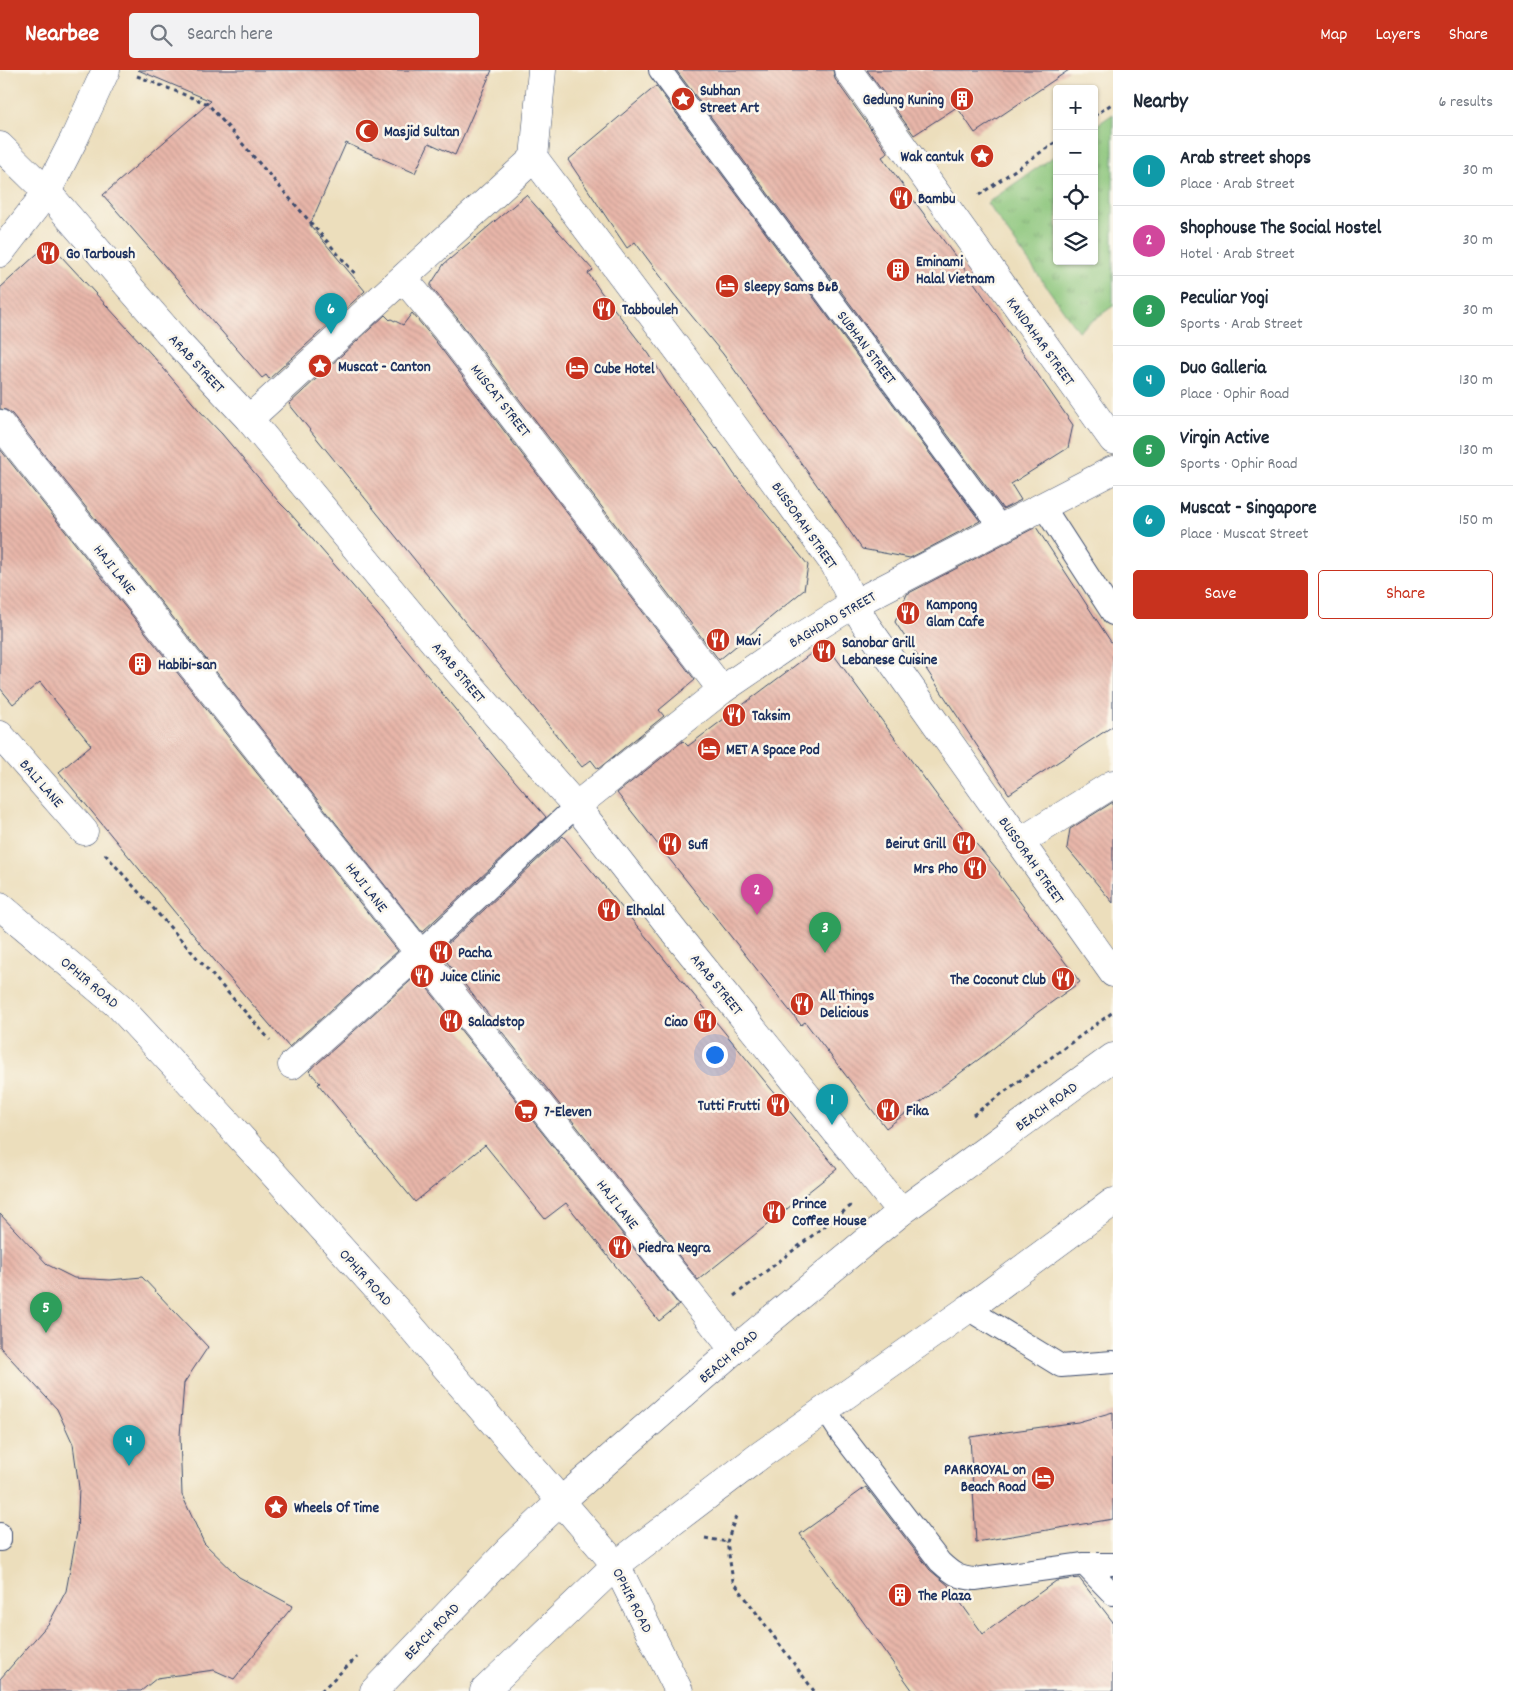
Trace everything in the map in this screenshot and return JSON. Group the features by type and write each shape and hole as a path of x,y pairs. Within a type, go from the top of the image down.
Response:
{"main road":[{"path":"249,419 534,158 542,70"},
{"name":"KANDAHAR STREET","path":"848,70 1113,440"},
{"path":"0,253 47,192 74,139 119,72"},
{"name":"ARAB STREET","path":"0,146 47,192 177,342 249,419 457,670 576,806 676,934 900,1212"},
{"name":"BUSSORAH STREET","path":"534,158 836,565 866,625 1113,973"},
{"name":"MUSCAT STREET","path":"404,279 446,328 722,690"},
{"name":"HAJI LANE","path":"0,424 734,1350"},
{"name":"BAGHDAD STREET","path":"576,806 722,690 791,643 854,604 1113,470"},
{"name":"BALI LANE","path":"0,735 84,831"},
{"path":"1020,842 1113,784"},
{"name":"OPHIR ROAD","path":"0,906 120,1007 231,1126 401,1315 616,1565 679,1691"},
{"path":"292,1065 419,953"},
{"name":"BEACH ROAD","path":"374,1691 509,1550 561,1501 734,1350 900,1212 1113,1057"},
{"path":"484,1691 616,1565 762,1454 968,1309 1113,1202"}],"lane":[{"name":"SUBHAN STREET","path":"660,70 1001,528"},
{"path":"1043,506 1113,614"},
{"path":"419,953 576,806"},
{"path":"968,1309 1061,1366 1113,1362"},
{"path":"825,1409 840,1432 940,1562 953,1574 975,1579 1084,1564 1113,1564"},
{"path":"0,1534 0,1540"},
{"path":"1084,1564 1113,1594"}],"path":[{"path":"119,72 208,104 379,301"},
{"path":"1098,113 1113,103"},
{"path":"950,214 1053,144"},
{"path":"84,831 292,1065"},
{"path":"737,1514 727,1542 733,1581 814,1691"},
{"path":"702,1537 727,1542"}],"green space":[{"path":"1113,114 1113,306 1078,331 987,203 1053,157 1053,265 1098,265 1098,124"}],"building":[{"path":"138,70 492,70 455,155 429,143 415,173 346,143 310,225 365,291 269,379 266,375 262,378 103,195 211,101"},
{"path":"676,70 833,70 835,79 888,153 882,157 966,271 1073,425 1068,448 1011,484 1021,500 1003,509"},
{"name":"Gedung Kuning","path":"867,70 1069,70 975,133 957,107 914,135"},
{"path":"656,86 980,521 910,558 862,549 723,354 673,293 635,242 627,248 568,160"},
{"path":"526,195 593,270 588,273 649,354 667,383 717,448 734,474 808,565 804,590 719,660 457,318 431,287 444,264"},
{"path":"49,243 222,434 377,614 546,817 422,932 12,414 0,409 0,288"},
{"path":"412,313 695,680 659,710 664,716 598,769 591,760 582,767 289,404 385,315 390,320 403,325"},
{"path":"0,449 398,951 289,1047 220,967 59,772 91,745 40,682 13,704 0,688"},
{"path":"1036,527 1113,645 1113,726 1009,794 895,622 907,594"},
{"path":"825,643 941,801 1000,873 1080,982 886,1128 805,1022 801,1025 617,793 683,741 688,746"},
{"path":"1113,802 1113,903 1067,848 1070,829"},
{"path":"563,836 837,1169 698,1280 439,952"},
{"path":"417,975 679,1305 659,1321 566,1203 545,1219 485,1145 415,1202 318,1084 320,1083 309,1071"},
{"path":"0,1214 48,1265 74,1278 110,1280 142,1277 208,1347 184,1383 180,1436 182,1495 204,1543 239,1577 293,1606 234,1679 214,1670 157,1678 141,1691 0,1691 0,1679 49,1623 66,1591 77,1532 79,1488 73,1444 57,1409 0,1347"},
{"name":"PARKROYAL on Beach Road","path":"1113,1412 1113,1519 976,1542 970,1437 1078,1422"},
{"name":"The Plaza","path":"866,1487 930,1570 948,1585 983,1634 1056,1581 1079,1578 1113,1622 1113,1691 913,1691 800,1534"}],"place":[{"name":"Subhan Street Art","path":"683,99"},
{"name":"Gedung Kuning","path":"962,99"},
{"name":"Masjid Sultan","path":"367,131"},
{"name":"Wak cantuk","path":"982,156"},
{"name":"Bambu","path":"901,198"},
{"name":"Go Tarboush","path":"48,253"},
{"name":"Eminami Halal Vietnam","path":"898,270"},
{"name":"Sleepy Sams B&B","path":"727,286"},
{"name":"Tabbouleh","path":"604,309"},
{"name":"Muscat - Singapore","path":"331,334"},
{"name":"Muscat - Canton","path":"320,366"},
{"name":"Cube Hotel","path":"577,368"},
{"name":"Kampong Glam Cafe","path":"908,613"},
{"name":"Mavi","path":"718,640"},
{"name":"Sanobar Grill Lebanese Cuisine","path":"824,651"},
{"name":"Habibi-san","path":"140,664"},
{"name":"Taksim","path":"734,715"},
{"name":"MET A Space Pod","path":"709,749"},
{"name":"Beirut Grill","path":"964,843"},
{"name":"Sufi","path":"670,844"},
{"name":"Mrs Pho","path":"975,868"},
{"name":"Elhalal","path":"609,910"},
{"name":"Shophouse The Social Hostel","path":"757,915"},
{"name":"Pacha","path":"441,952"},
{"name":"Peculiar Yogi","path":"825,953"},
{"name":"Juice Clinic","path":"422,976"},
{"name":"The Coconut Club","path":"1063,979"},
{"name":"All Things Delicious","path":"802,1004"},
{"name":"Saladstop","path":"451,1021"},
{"name":"Ciao","path":"705,1021"},
{"name":"Tutti Frutti","path":"778,1105"},
{"name":"Fika","path":"888,1110"},
{"name":"7-Eleven","path":"526,1111"},
{"name":"Arab street shops","path":"832,1125"},
{"name":"Prince Coffee House","path":"774,1212"},
{"name":"Piedra Negra","path":"620,1247"},
{"name":"Virgin Active","path":"46,1333"},
{"name":"Duo Galleria","path":"129,1466"},
{"name":"PARKROYAL on Beach Road","path":"1043,1478"},
{"name":"Wheels Of Time","path":"276,1507"},
{"name":"The Plaza","path":"900,1595"}]}
